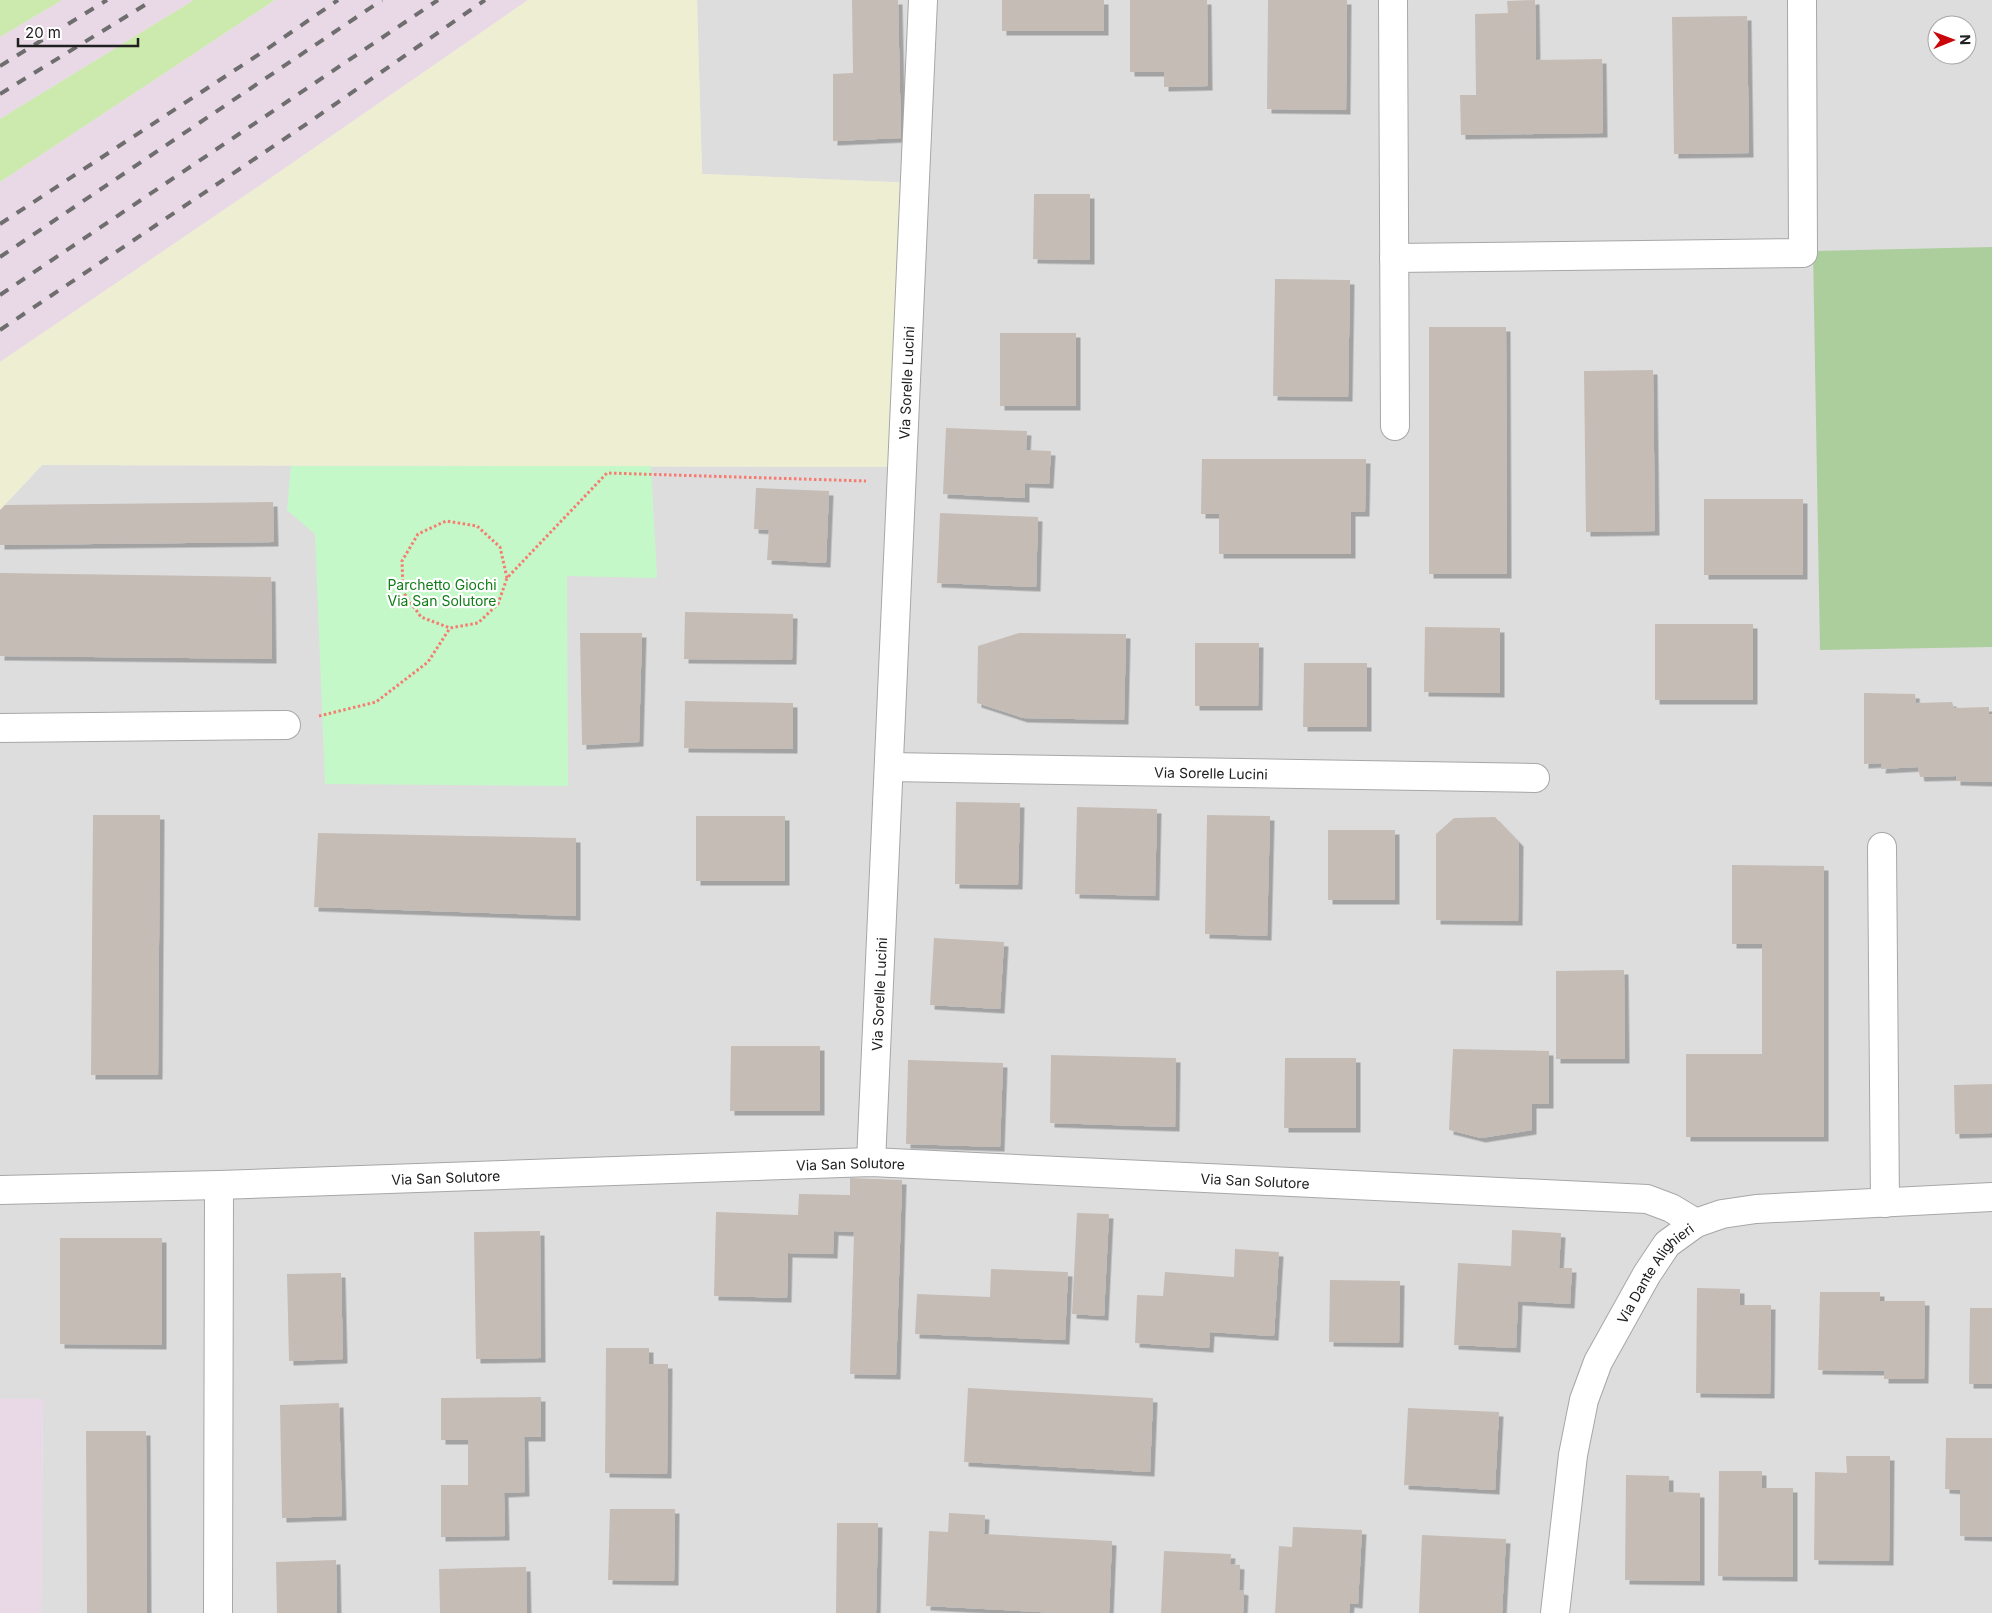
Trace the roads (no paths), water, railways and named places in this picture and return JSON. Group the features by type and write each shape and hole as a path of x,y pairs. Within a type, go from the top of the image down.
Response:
{"street":[{"name":"Via Sorelle Lucini","path":"871,1162 923,0"},
{"path":"1393,0 1394,426"},
{"path":"1394,258 1803,253 1802,0"},
{"path":"0,728 286,725"},
{"name":"Via Sorelle Lucini","path":"889,767 1535,778"},
{"path":"1882,847 1885,1203"},
{"name":"Via San Solutore","path":"0,1190 219,1185 871,1162 1647,1198 1671,1208 1696,1223"},
{"path":"218,1613 219,1185"},
{"name":"Via Dante Alighieri","path":"1555,1613 1573,1455 1584,1400 1598,1362 1647,1274 1667,1244 1696,1223 1722,1214 1756,1209 1992,1197"}],"railway":[{"path":"0,66 107,0"},
{"path":"0,94 153,0"},
{"path":"0,224 264,51 338,0"},
{"path":"0,257 382,0"},
{"path":"0,295 438,0"},
{"path":"0,330 308,123 485,0"}],"park label":[{"name":"Parchetto Giochi Via San Solutore","path":"442,592"}]}
